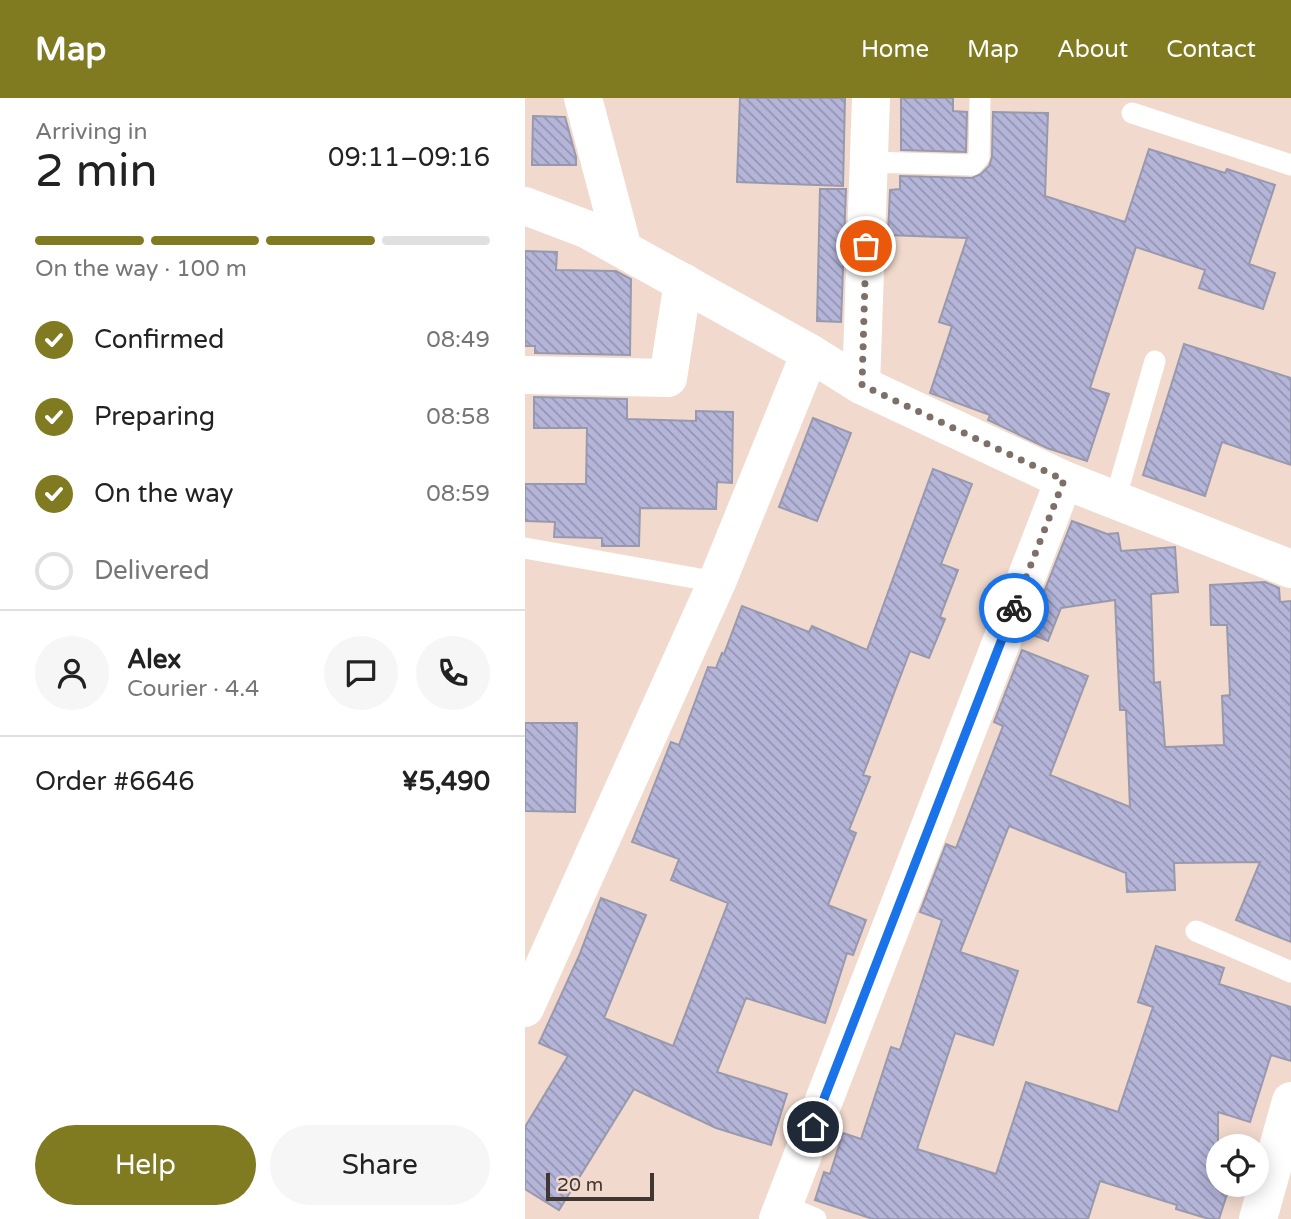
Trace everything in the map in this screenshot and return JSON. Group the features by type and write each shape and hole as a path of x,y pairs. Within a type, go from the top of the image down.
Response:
{"street":[{"path":"583,98 623,249"},
{"path":"862,385 871,98"},
{"path":"525,206 586,229 810,353 862,385 1064,480 1291,569"},
{"path":"525,375 668,378 683,282"},
{"path":"525,1008 717,582 810,353"},
{"path":"792,1214 1064,480"},
{"path":"1258,1219 1291,1101"}],"lane":[{"path":"869,162 972,165 979,157 980,98"},
{"path":"1132,113 1291,165"},
{"path":"1115,500 1155,361"},
{"path":"525,548 717,582"},
{"path":"1196,931 1291,972"}],"building":[{"path":"740,98 845,98 843,186 737,182"},
{"path":"901,98 953,98 953,111 967,112 966,152 901,150"},
{"path":"993,112 1048,113 1045,196 1125,222 1149,149 1225,173 1227,169 1275,185 1249,264 1275,273 1263,309 1199,288 1205,270 1136,247 1090,388 1109,394 1087,461 1047,448 988,420 990,415 930,393 952,326 939,322 967,238 888,235 890,190 900,189 900,176 972,178 981,174 989,166 992,157"},
{"path":"533,116 565,117 576,165 532,165"},
{"path":"820,189 846,189 841,322 817,321"},
{"path":"525,251 557,252 556,270 616,271 631,279 630,355 535,353 535,346 525,346"},
{"path":"1184,344 1291,378 1291,465 1222,442 1205,496 1143,475"},
{"path":"534,397 627,399 627,419 696,421 696,411 733,412 732,483 717,482 716,509 640,508 639,546 602,546 602,538 554,537 555,522 525,521 525,484 586,484 587,428 534,428"},
{"path":"813,418 851,433 817,521 779,507"},
{"path":"933,469 972,484 941,564 958,570 940,617 945,619 929,658 910,651 863,775 870,777 849,830 856,833 828,905 866,920 853,955 847,953 825,1023 746,998 717,1072 787,1094 771,1145 716,1128 634,1089 559,1210 525,1189 525,1127 568,1056 539,1043 579,956 601,898 646,915 604,1018 673,1046 728,903 671,880 679,859 632,842 671,742 679,745 708,667 716,668 722,653 724,654 742,606 809,632 812,626 867,650"},
{"path":"1072,521 1107,534 1118,533 1121,551 1175,547 1178,592 1151,594 1154,683 1160,682 1165,747 1224,745 1222,696 1230,695 1227,625 1211,625 1210,585 1265,582 1279,588 1280,602 1291,601 1291,942 1236,920 1260,862 1174,863 1175,890 1127,892 1126,873 1009,826 960,952 1018,971 993,1045 955,1033 917,1149 996,1174 1026,1082 1118,1112 1153,1007 1138,1002 1156,946 1224,968 1219,984 1291,1007 1291,1061 1271,1055 1250,1122 1218,1112 1218,1134 1206,1134 1206,1197 1226,1197 1219,1219 1209,1219 1176,1209 1177,1205 1100,1181 1088,1219 873,1219 815,1200 824,1172 830,1174 843,1133 861,1139 891,1047 900,1050 942,920 920,912 946,844 956,848 1003,726 994,722 1022,650 1088,676 1050,775 1130,807 1126,710 1120,710 1115,600 1061,608 1048,641 1028,633"},
{"path":"525,723 577,723 575,812 525,811"}],"way so far":[{"path":"866,246 862,385 1064,480 1014,608"}],"route":[{"path":"813,1127 1014,608"}]}
